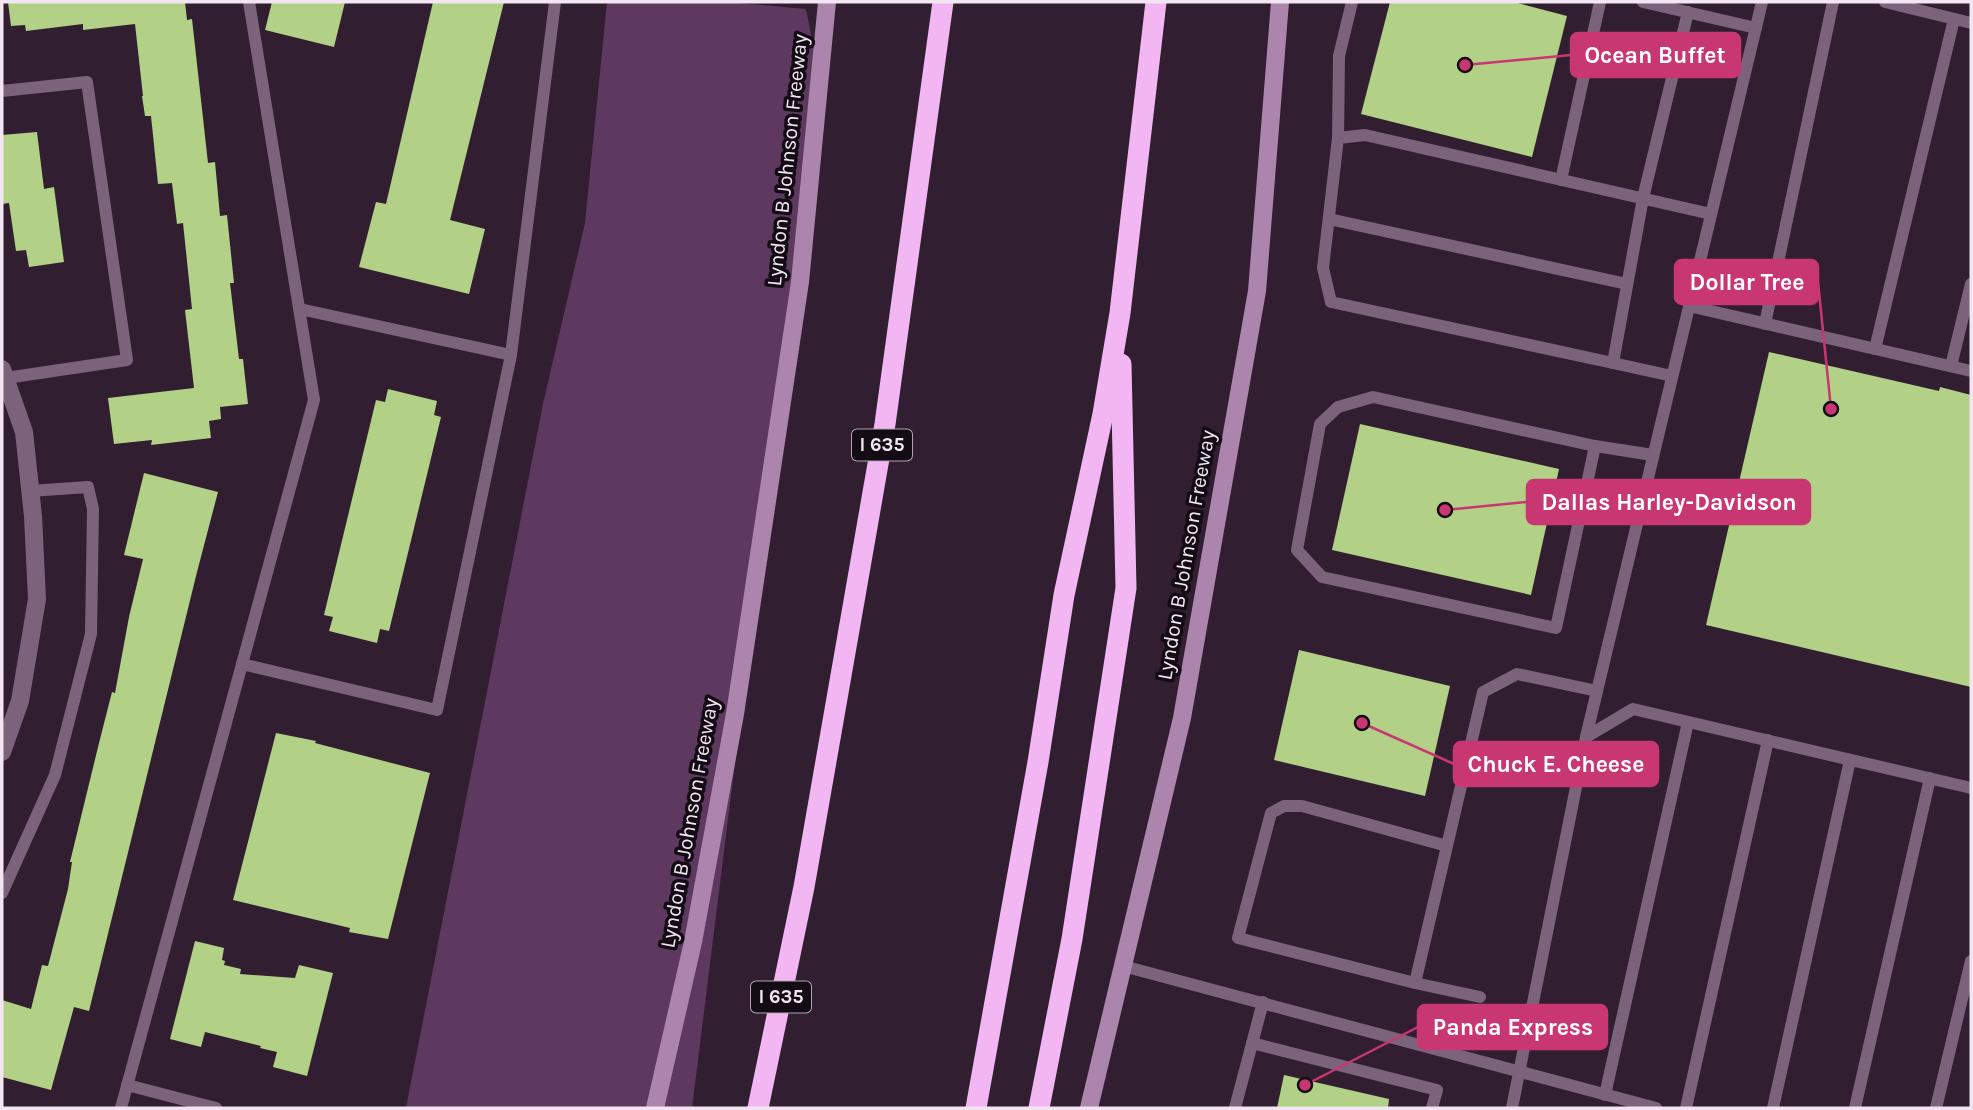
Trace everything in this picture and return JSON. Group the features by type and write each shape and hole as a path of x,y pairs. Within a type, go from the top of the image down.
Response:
{"highway":[{"name":"I 635","path":"758,1108 804,887 883,438 943,2"},
{"path":"976,1108 1036,775 1064,595 1103,414 1120,313 1156,2"},
{"path":"1038,1108 1072,939 1126,588 1120,313"}],"main road":[{"name":"Lyndon B Johnson Freeway","path":"656,1108 694,942 737,701 800,282 827,2"},
{"name":"Lyndon B Johnson Freeway","path":"1089,1108 1182,718 1257,291 1280,2"}],"street":[{"path":"2,752 20,701 37,599 33,516 24,432 4,373"}],"lane":[{"path":"121,1108 314,400 249,2"},
{"path":"242,664 437,710 511,355 555,2"},
{"path":"1352,2 1339,55 1338,138 1323,268 1331,302 1672,376"},
{"path":"1561,180 1600,2"},
{"path":"1643,2 1756,27"},
{"path":"1511,1108 1586,737 1762,2"},
{"path":"1765,324 1833,2"},
{"path":"1885,2 1971,23"},
{"path":"1613,363 1643,198 1688,12"},
{"path":"1875,349 1954,19"},
{"path":"2,91 87,82 127,360 4,373"},
{"path":"1338,138 1365,135 1711,214"},
{"path":"1329,219 1627,284"},
{"path":"1951,366 1971,284"},
{"path":"1689,306 1971,371"},
{"path":"300,309 511,355"},
{"path":"1595,446 1556,628 1322,577 1297,550 1320,424 1338,407 1373,397 1595,446 1653,455"},
{"path":"2,893 55,775 92,634 93,509 88,487 30,491"},
{"path":"1415,984 1483,692 1517,674 1597,691"},
{"path":"1586,737 1633,709 1971,788"},
{"path":"1605,1095 1688,722"},
{"path":"1686,1108 1768,740"},
{"path":"1773,1108 1850,760"},
{"path":"1855,1108 1930,778"},
{"path":"1447,846 1302,806 1284,806 1271,813 1238,938 1415,984 1480,997"},
{"path":"1936,1108 1971,961"},
{"path":"1124,966 1656,1108"},
{"path":"1235,1108 1263,1002"},
{"path":"1252,1043 1437,1090 1432,1108"},
{"path":"127,1085 216,1108"}],"shaded area":[{"path":"607,2 728,2 806,9 820,80 692,1108 406,1108 543,404 585,223"}],"building":[{"path":"8,2 185,2 187,20 192,19 208,163 215,162 220,216 227,215 234,283 230,283 239,359 243,359 248,404 220,407 221,419 209,421 211,438 151,445 152,440 114,444 108,398 194,388 185,310 192,309 183,223 177,224 172,183 158,184 151,116 145,116 142,96 135,24 83,30 83,24 26,31 25,25 11,26"},
{"path":"272,2 345,2 334,47 265,30"},
{"path":"433,2 504,2 450,220 485,229 469,294 359,267 376,202 386,204"},
{"path":"1390,2 1514,2 1567,16 1532,157 1361,114"},
{"path":"37,132 44,189 54,187 64,262 29,267 26,250 16,251 9,203 2,204 2,135"},
{"path":"1769,352 1939,391 1940,387 1971,395 1971,687 1706,625"},
{"path":"388,389 437,401 434,415 441,417 389,631 380,629 377,643 329,631 333,617 324,615 376,400 385,402"},
{"path":"1360,424 1559,469 1531,595 1332,550"},
{"path":"144,473 218,492 89,1011 74,1007 51,1090 2,1077 2,1000 31,1009 42,965 48,966 68,889 70,862 99,743 112,692 115,693 143,559 124,555"},
{"path":"1299,650 1450,686 1425,796 1274,760"},
{"path":"276,733 316,741 315,743 430,773 388,939 349,932 350,928 233,900"},
{"path":"195,941 224,948 224,965 241,969 240,974 295,978 299,965 333,973 307,1076 273,1067 277,1052 260,1048 261,1046 205,1032 201,1047 170,1039"},
{"path":"1284,1075 1389,1099 1388,1108 1277,1108"}],"place":[{"name":"Ocean Buffet","path":"1465,65"},
{"name":"Dollar Tree","path":"1831,409"},
{"name":"Dallas Harley-Davidson","path":"1445,510"},
{"name":"Chuck E. Cheese","path":"1362,723"},
{"name":"Panda Express","path":"1305,1085"}]}
